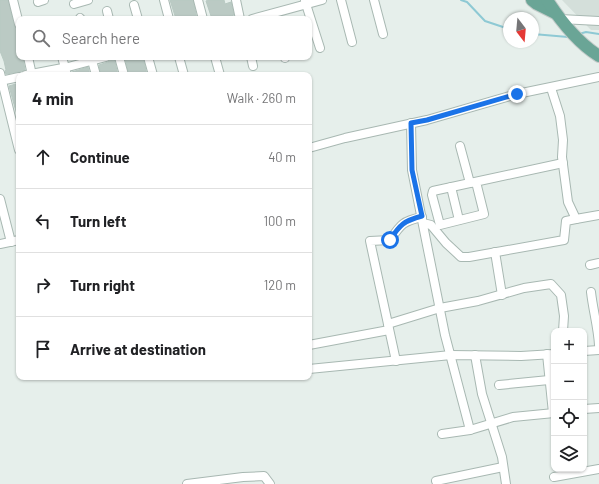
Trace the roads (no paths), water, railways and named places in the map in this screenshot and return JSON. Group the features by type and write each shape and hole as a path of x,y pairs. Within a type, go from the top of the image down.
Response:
{"main road":[{"path":"532,0 536,4 558,16"},
{"path":"547,0 558,16 581,41 598,56"}],"street":[{"path":"13,0 17,16"},
{"path":"74,4 88,0"},
{"path":"164,0 168,16"},
{"path":"198,0 202,16"},
{"path":"236,0 239,16"},
{"path":"275,16 306,2 322,0"},
{"path":"341,0 352,42"},
{"path":"374,0 384,34"},
{"path":"306,2 310,16"},
{"path":"134,5 137,16"},
{"path":"558,16 599,22"},
{"path":"312,22 320,48"},
{"path":"28,60 30,72"},
{"path":"63,60 66,71"},
{"path":"54,72 66,71 89,60"},
{"path":"91,60 95,72"},
{"path":"120,60 123,72"},
{"path":"149,60 152,72"},
{"path":"180,60 183,72"},
{"path":"216,60 219,72"},
{"path":"252,60 253,66"},
{"path":"16,77 1,78 16,136"},
{"path":"312,147 345,138 427,120 517,94 599,77"},
{"path":"551,88 560,116 563,140 563,163 568,202 576,219"},
{"path":"411,123 412,170 450,355 470,430"},
{"path":"460,146 473,182 484,214 440,225 432,195 434,191 473,182 563,163"},
{"path":"451,187 459,220"},
{"path":"0,199 15,241 0,244"},
{"path":"396,361 370,241 390,240 399,227 407,220 422,220 431,225 446,243 461,257 564,240 566,222 599,215"},
{"path":"495,252 502,294"},
{"path":"590,265 599,262"},
{"path":"312,345 388,327 440,308 478,301 524,288 551,284 561,295 564,316 563,328"},
{"path":"591,292 593,311 598,327 599,345"},
{"path":"587,350 599,350"},
{"path":"312,369 450,355 521,356 551,354 549,380 552,400"},
{"path":"475,355 482,394 502,457 506,484"},
{"path":"499,385 549,380"},
{"path":"587,409 599,408"},
{"path":"442,434 470,430 513,417 551,413"},
{"path":"436,481 503,467"},
{"path":"554,478 599,470"},
{"path":"187,484 264,476 270,484"}],"waterway":[{"path":"461,0 467,2 485,21 503,27"},
{"path":"579,34 586,32 599,34"},
{"path":"539,35 568,37"}]}
